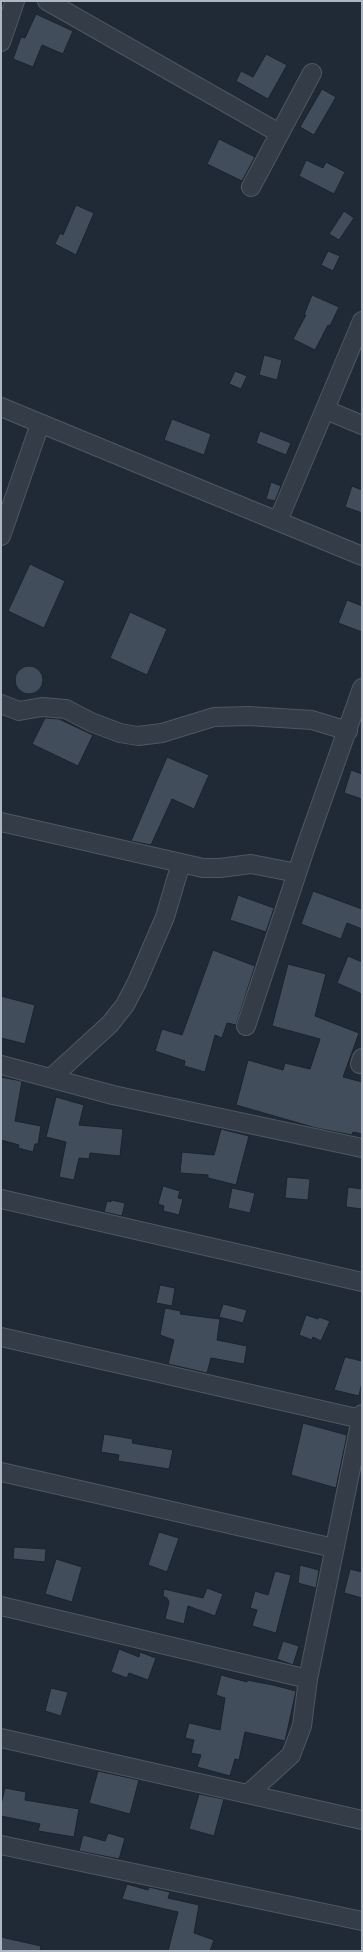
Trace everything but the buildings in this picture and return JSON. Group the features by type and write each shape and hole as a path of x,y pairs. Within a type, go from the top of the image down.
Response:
{"street":[{"path":"1,42 15,1"},
{"path":"46,1 279,133"},
{"path":"251,187 312,73"},
{"path":"278,521 326,410 362,321"},
{"path":"1,407 362,556"},
{"path":"326,410 362,425"},
{"path":"1,536 40,424"},
{"path":"246,1026 297,872 362,688"},
{"path":"1,704 19,711 42,707 66,709 92,722 120,733 138,736 162,733 214,717 254,717 312,720 348,731"},
{"path":"1,822 203,868 220,868 251,864 297,872"},
{"path":"51,1078 110,1024 125,1005 137,982 164,917 181,863"},
{"path":"1,1065 113,1095 362,1148"},
{"path":"1,1199 362,1282"},
{"path":"1,1337 362,1416 308,1679 302,1726 291,1756 248,1794"},
{"path":"1,1472 334,1548"},
{"path":"1,1606 308,1679"},
{"path":"1,1738 362,1820"},
{"path":"1,1845 362,1921"}]}
